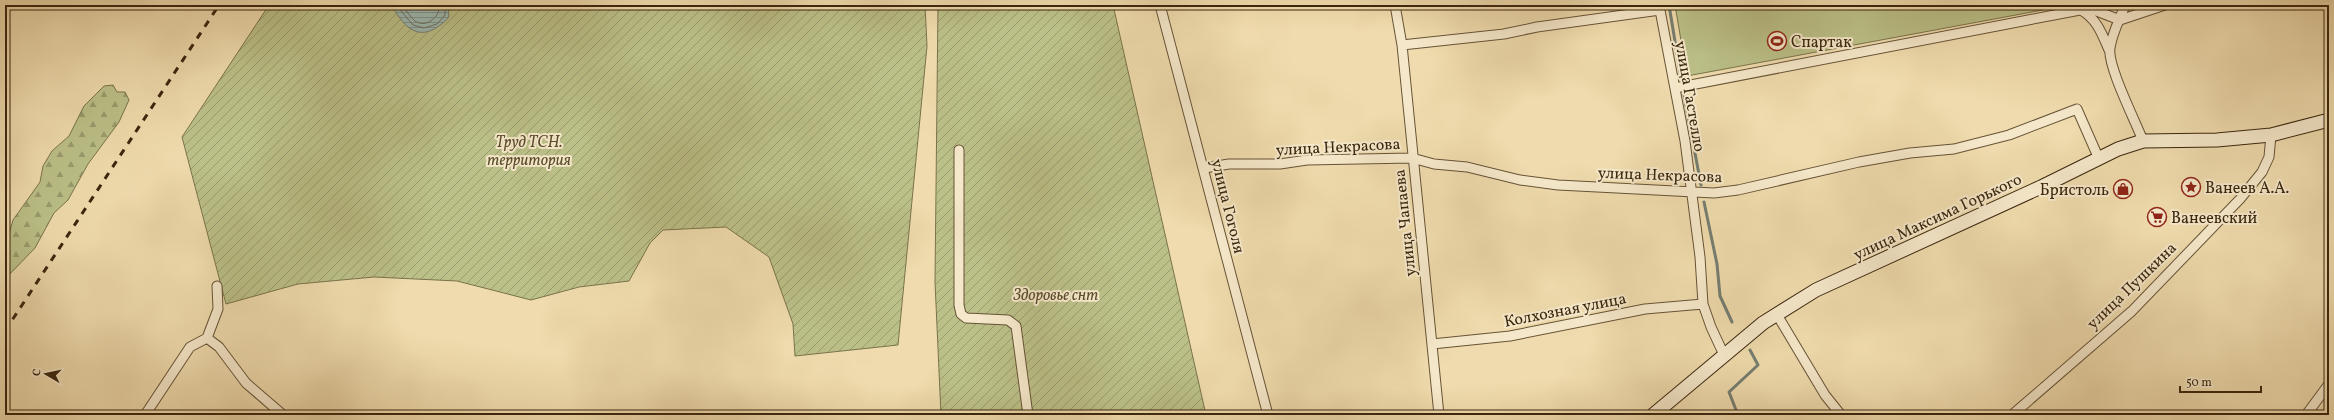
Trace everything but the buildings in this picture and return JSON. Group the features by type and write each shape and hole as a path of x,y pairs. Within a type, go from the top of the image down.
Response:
{"street":[{"name":"улица Гоголя","path":"1160,5 1268,415"},
{"name":"улица Чапаева","path":"1395,5 1402,45 1412,158 1439,415"},
{"path":"2109,50 2125,5"},
{"path":"1675,88 2080,10 2094,10 2120,20 2165,5"},
{"path":"1402,45 1504,34 1537,27 1659,8"},
{"name":"улица Гастелло","path":"1659,8 1675,88 1692,194 1700,257 1703,304 1713,334 1724,355"},
{"path":"2080,10 2090,16 2099,27 2109,50 2115,73 2143,141"},
{"name":"улица Некрасова","path":"1204,168 1229,164 1280,164 1307,160 1412,158 1434,164 1467,167 1527,181 1692,194 1738,190 1859,162 1910,153 1954,149 2009,135 2077,109 2099,159"},
{"path":"2271,135 2329,120"},
{"name":"улица Максима Горького","path":"1653,415 1776,313 1816,290 2041,187 2118,149 2143,141 2217,140 2271,135"},
{"name":"улица Пушкина","path":"2012,415 2132,312 2240,199 2262,172 2269,158 2271,135"},
{"path":"959,150 959,305 961,314 966,318 1008,320 1016,326 1028,415"},
{"path":"145,415 190,347 206,338 218,309 217,286"},
{"name":"Колхозная улица","path":"1432,344 1510,336 1645,309 1703,304"},
{"path":"1776,313 1825,395 1841,415"},
{"path":"206,338 219,347 246,383 283,415"},
{"path":"2306,415 2329,384"}],"green space":[{"name":"Труд ТСН. территория","path":"269,5 925,5 927,46 898,345 795,356 793,324 769,257 726,227 663,230 650,243 629,281 579,287 531,300 457,281 374,277 298,284 226,304 182,137"},
{"name":"Здоровье снт","path":"938,5 1113,5 1206,415 941,415 935,282"},
{"name":"Спартак","path":"1675,5 2059,5 2059,7 1687,76"},
{"path":"113,85 117,92 125,92 129,100 119,122 88,164 68,200 54,213 35,248 8,276 5,283 5,237 9,234 13,220 40,182 43,166 52,151 69,136 84,106 104,86"}],"water":[{"path":"391,5 448,5 449,17 437,28 427,32 416,31 405,25"}],"waterway":[{"path":"1669,5 1681,78"},
{"path":"1684,95 1701,185"},
{"path":"1704,202 1717,264 1720,296 1732,322"},
{"path":"1738,415 1729,392 1758,365 1750,350"}],"railway":[{"path":"5,331 219,5"}],"place":[{"name":"Спартак","path":"1777,41"},
{"name":"Ванеев А.А.","path":"2191,187"},
{"name":"Бристоль","path":"2123,189"},
{"name":"Ванеевский","path":"2157,217"}]}
